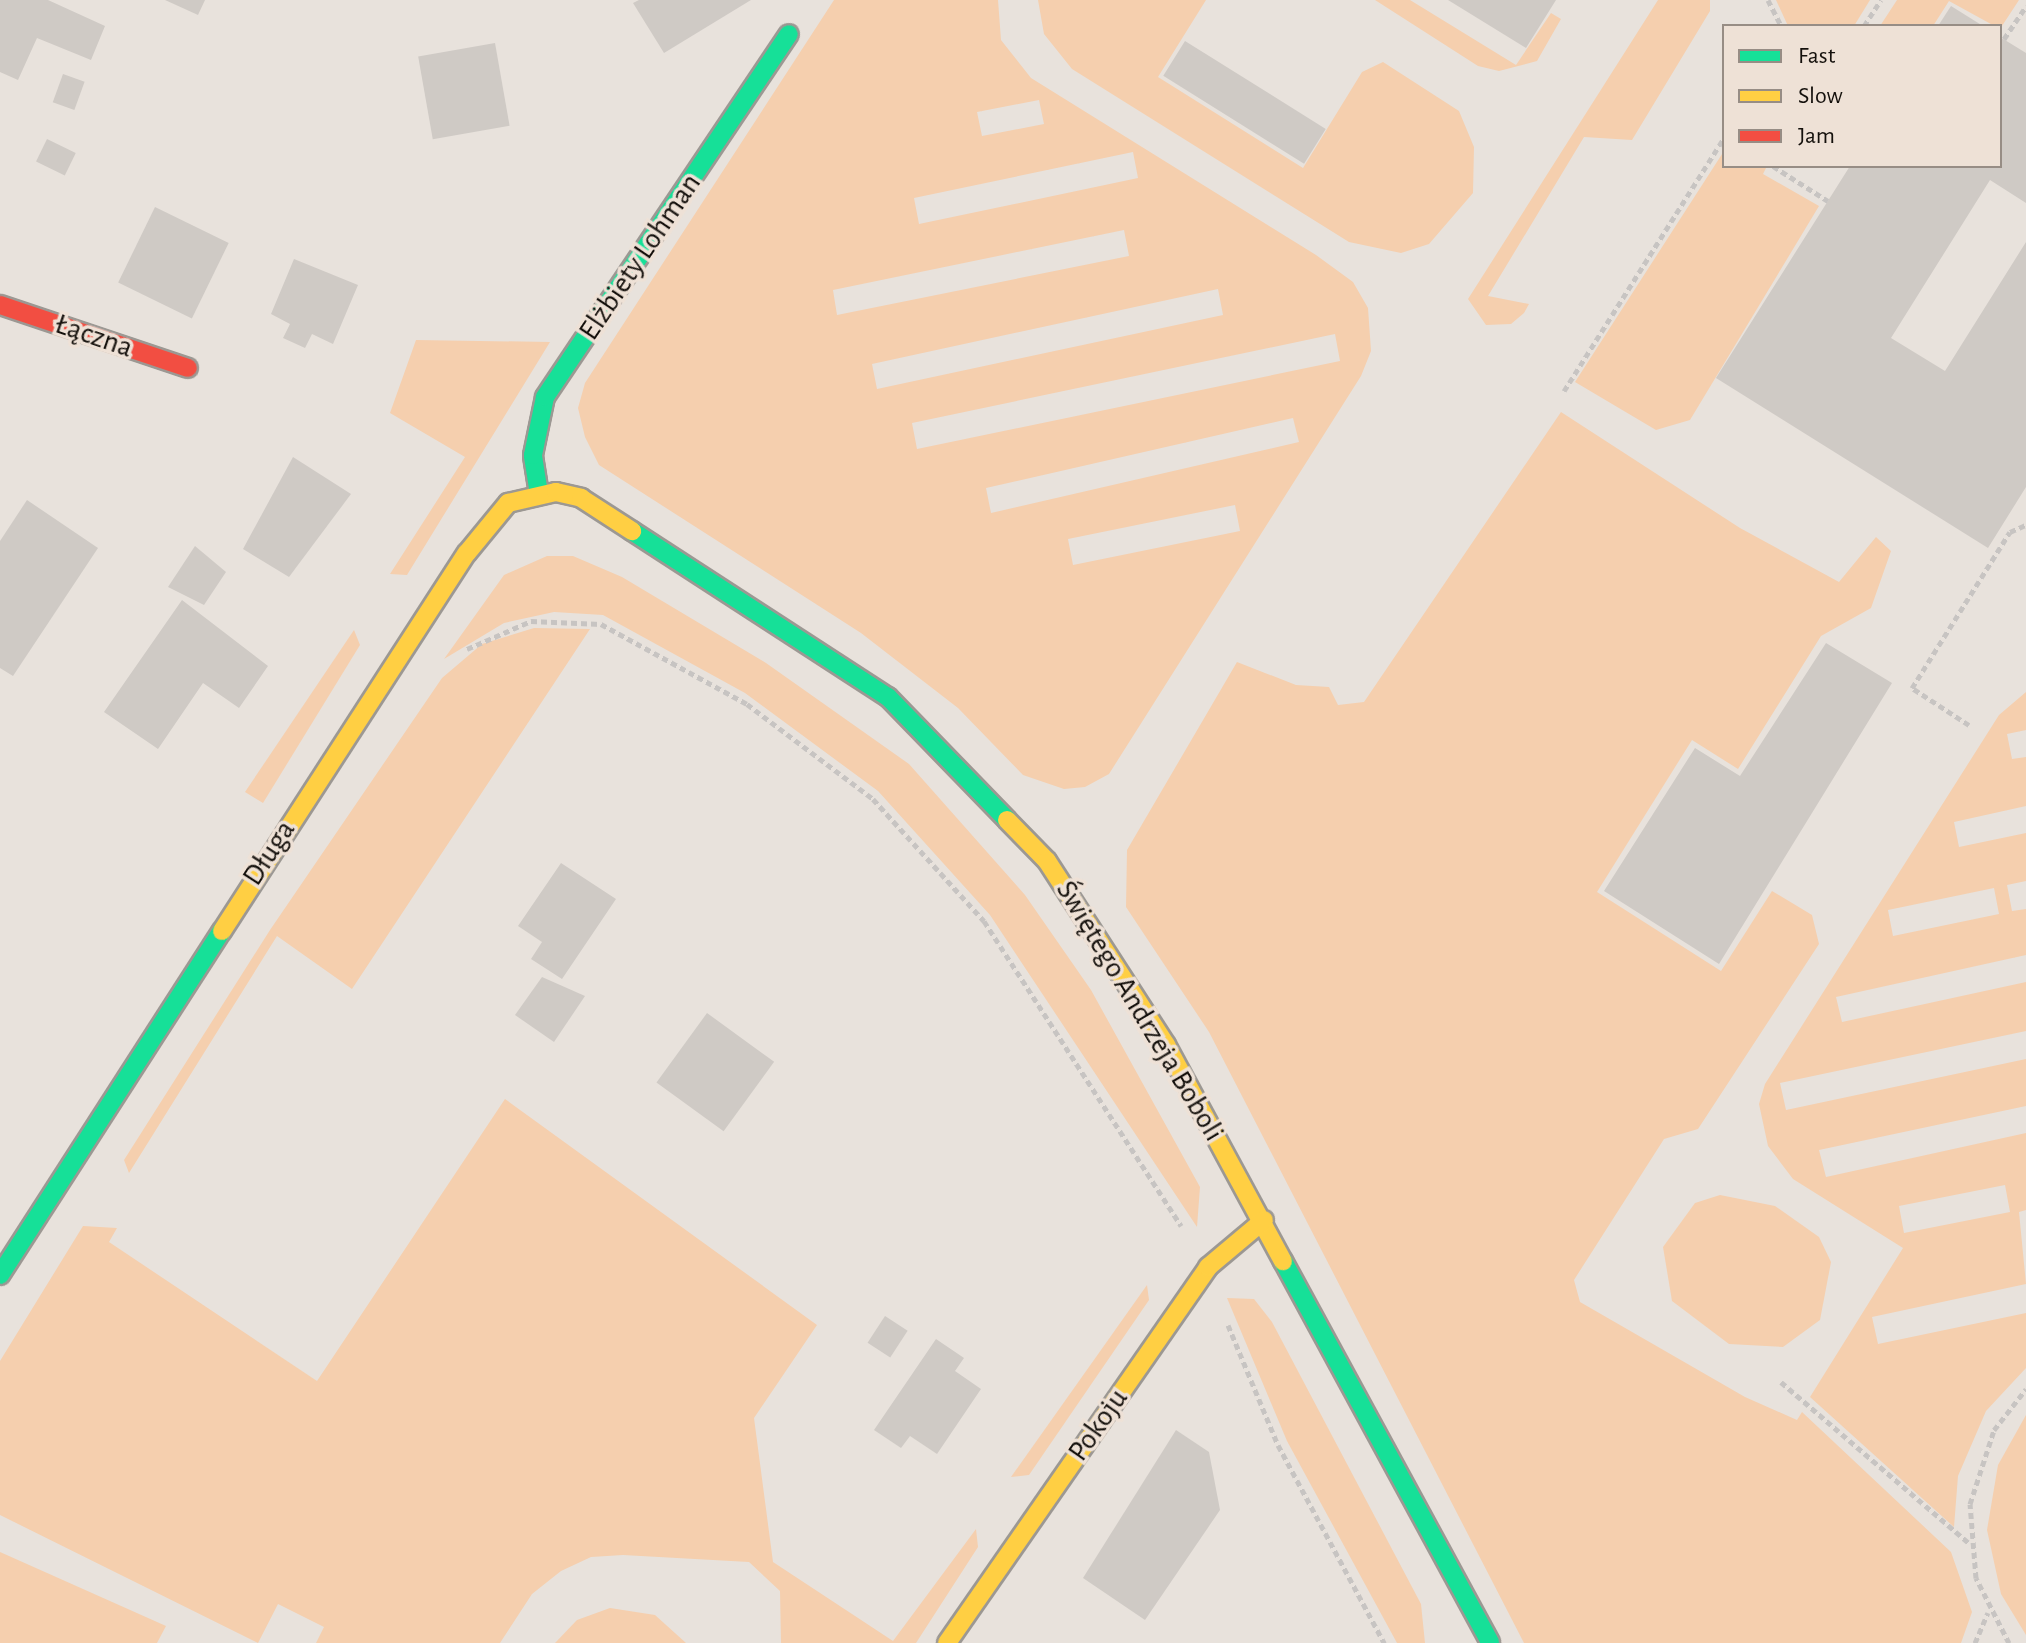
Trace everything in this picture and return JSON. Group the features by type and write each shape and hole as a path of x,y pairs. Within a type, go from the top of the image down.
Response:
{"street":[{"name":"Elżbiety Lohman","path":"539,494 533,455 545,397 789,34"},
{"name":"Łączna","path":"0,305 188,368"},
{"name":"Długa","path":"0,1275 467,553 508,503 539,494 581,498"},
{"name":"Świętego Andrzeja Boboli","path":"581,498 888,697 989,794 1089,920 1264,1220 1490,1643"},
{"name":"Pokoju","path":"947,1643 1208,1267 1264,1220"}],"path":[{"path":"1768,0 1780,24"},
{"path":"1865,24 1881,0"},
{"path":"2004,39 2026,6"},
{"path":"1564,391 1722,141"},
{"path":"1776,168 1828,201"},
{"path":"1969,725 1912,688 2010,532 2026,525"},
{"path":"458,654 531,621 601,624 747,704 873,799 984,921 1208,1267 1278,1445 1384,1643"},
{"path":"1781,1382 1970,1544"},
{"path":"2009,1643 1988,1612 1970,1544 1979,1466 1994,1430 2026,1389"},
{"path":"1975,1643 1988,1612"}],"shaded area":[{"path":"834,0 998,0 1001,40 1031,78 1316,255 1353,282 1368,308 1371,351 1361,376 1109,774 1085,787 1064,789 1023,775 958,708 861,633 599,465 585,437 578,408 585,383","holes":["1039,100 1044,124 982,136 977,112","1133,152 1138,178 919,224 914,198","1124,230 1129,256 837,315 833,290","1218,289 1223,315 877,389 872,364","1335,334 1340,361 917,449 912,423","1293,418 1299,442 991,513 986,488","1235,505 1240,531 1073,565 1068,539"]},
{"path":"1038,0 1206,0 1158,77 1303,168 1362,72 1383,62 1459,111 1474,147 1473,193 1429,244 1401,253 1349,242 1072,69 1044,34"},
{"path":"1375,0 1410,0 1516,65 1551,13 1561,19 1537,61 1499,71 1478,66"},
{"path":"1658,0 1710,0 1710,11 1632,140 1584,137 1488,296 1529,304 1511,324 1486,325 1468,299"},
{"path":"1776,0 1870,0 1855,24 1787,24"},
{"path":"1897,0 2019,0 2002,26 1991,24 1949,1 1934,24 1881,24"},
{"path":"1722,154 1722,168 1766,168 1763,174 1819,206 1690,420 1656,430 1575,382"},
{"path":"416,340 550,342 407,575 390,574 465,457 390,413"},
{"path":"1561,412 1740,528 1839,582 1876,537 1891,551 1871,608 1821,636 1738,769 1692,740 1597,892 1721,971 1772,891 1812,915 1819,944 1698,1129 1664,1139 1574,1280 1580,1302 1745,1397 1797,1420 1802,1412 1951,1552 1972,1612 1961,1643 1524,1643 1209,1032 1126,907 1127,850 1237,662 1296,685 1329,687 1338,705 1364,702"},
{"path":"547,556 573,556 622,577 766,663 909,764 1025,895 1091,990 1200,1187 1197,1227 990,915 878,791 745,693 603,615 554,612 504,623 444,659 504,575"},
{"path":"534,628 590,629 352,989 277,936 129,1173 124,1160 270,930 442,678 482,644"},
{"path":"354,630 360,645 263,803 245,792"},
{"path":"2026,692 2026,730 2007,734 2012,759 2026,757 2026,806 1954,822 1959,847 2026,833 2026,881 2007,885 2012,911 2026,909 2026,955 1836,997 1842,1022 2026,982 2026,1031 1780,1083 1786,1110 2026,1059 2026,1106 1819,1150 1826,1177 2026,1133 2026,1210 2019,1212 2026,1284 1872,1317 1878,1344 2026,1313 2026,1368 1986,1411 1958,1476 1954,1527 1810,1397 1903,1248 1793,1179 1768,1146 1759,1104 1765,1084 1999,715","holes":["1994,888 1999,914 1893,936 1888,910","2005,1185 2010,1212 1904,1233 1899,1206"]},
{"path":"505,1099 817,1325 754,1418 773,1562 893,1641 976,1529 978,1547 916,1643 781,1643 780,1591 749,1562 623,1555 591,1557 561,1571 532,1594 500,1643 316,1643 324,1627 278,1604 258,1643 0,1515 0,1361 83,1226 117,1228 109,1242 317,1381"},
{"path":"1720,1195 1775,1206 1819,1237 1831,1262 1820,1320 1783,1347 1729,1344 1672,1301 1663,1247 1695,1203"},
{"path":"1147,1285 1149,1300 1029,1475 1011,1477"},
{"path":"1227,1298 1254,1299 1272,1322 1421,1604 1425,1643 1397,1643 1287,1441"},
{"path":"2026,1415 2026,1635 2001,1594 1987,1530 1998,1465"},
{"path":"0,1552 166,1626 157,1643 0,1643"},
{"path":"610,1608 655,1615 686,1643 555,1643 577,1620"}],"building":[{"path":"0,0 48,0 105,26 91,60 37,38 18,80 0,72"},
{"path":"165,0 205,0 198,15"},
{"path":"639,0 751,0 664,53 633,3"},
{"path":"1448,0 1556,0 1526,48"},
{"path":"1951,6 1980,24 1939,24"},
{"path":"2002,38 2026,53 2026,203 1990,180 1891,338 1945,371 2026,242 2026,487 1988,548 1716,378 1849,168 2002,168"},
{"path":"1185,41 1326,129 1304,164 1163,76"},
{"path":"495,43 510,126 433,139 418,57"},
{"path":"63,74 85,82 74,110 53,102"},
{"path":"47,139 76,153 65,175 36,161"},
{"path":"155,207 229,243 192,318 118,282"},
{"path":"294,259 358,285 333,344 312,334 305,348 283,338 290,324 271,314"},
{"path":"293,457 351,494 289,577 243,549"},
{"path":"27,500 98,548 13,676 0,668 0,541"},
{"path":"195,546 226,572 204,605 168,587"},
{"path":"182,600 268,666 239,708 203,683 158,749 104,712"},
{"path":"1826,643 1892,683 1719,964 1604,891 1695,748 1740,776"},
{"path":"561,863 616,899 562,979 531,959 542,942 518,926"},
{"path":"542,977 585,996 554,1042 515,1015"},
{"path":"707,1013 774,1062 724,1131 656,1083"},
{"path":"885,1316 908,1331 890,1358 868,1343"},
{"path":"936,1339 964,1358 955,1371 981,1389 937,1454 910,1436 901,1448 874,1430"},
{"path":"1176,1430 1209,1452 1220,1510 1145,1620 1083,1578"}],"traffic: fast":[{"path":"539,494 533,455 545,397 789,34"},
{"path":"632,531 888,697 1007,820"},
{"path":"0,1275 222,931"},
{"path":"1283,1261 1490,1643"}],"traffic: slow":[{"path":"222,931 467,553 508,503 556,492 581,498 632,531"},
{"path":"1007,820 1047,861 1166,1045 1283,1261"},
{"path":"947,1643 1208,1267 1264,1220"}],"traffic: jam":[{"path":"0,305 188,368"}]}
